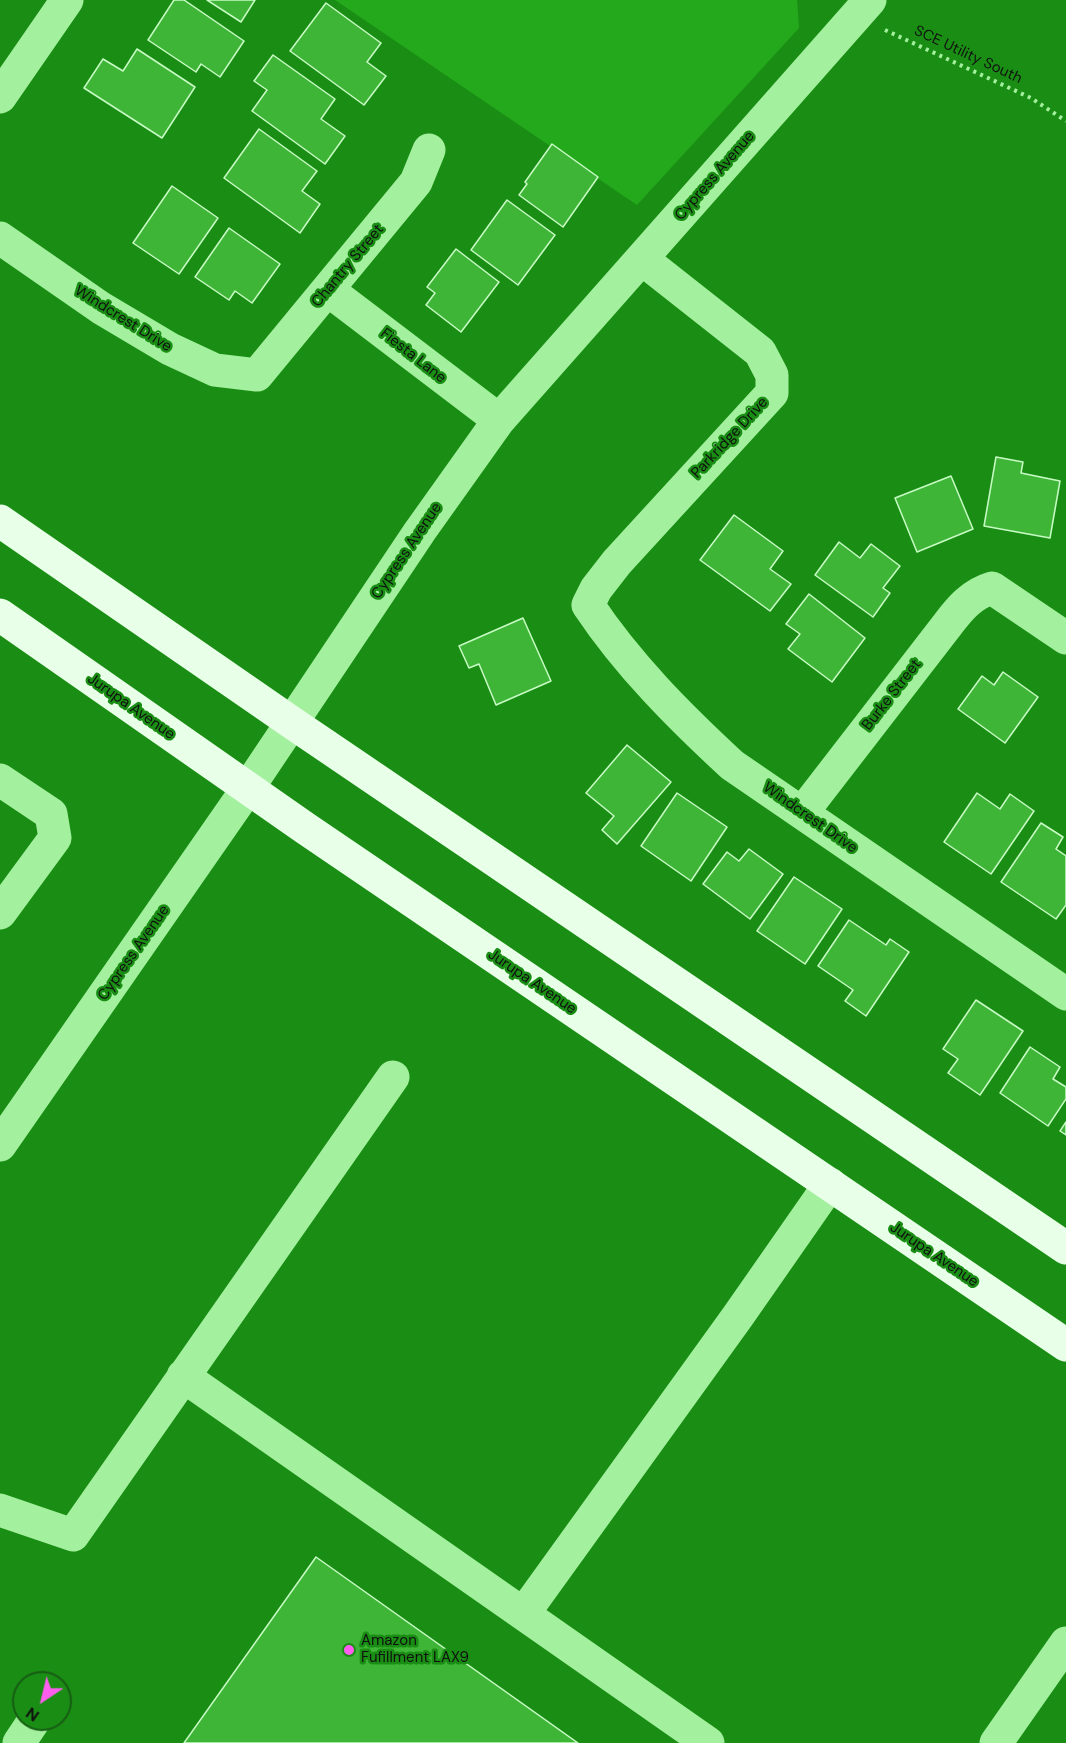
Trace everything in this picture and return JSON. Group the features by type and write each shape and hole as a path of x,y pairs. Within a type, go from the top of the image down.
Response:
{"main road":[{"path":"0,521 291,722 1066,1248"},
{"name":"Jurupa Avenue","path":"0,615 248,788 1066,1345"}],"street":[{"path":"0,97 68,0"},
{"name":"Cypress Avenue","path":"0,1145 248,788 420,531 499,420 864,6"},
{"name":"Chantry Street","path":"257,375 416,182 429,150"},
{"name":"Windcrest Drive","path":"0,238 101,308 170,349 215,370 257,375"},
{"name":"Parkridge Drive","path":"588,606 596,589 617,562 772,393 772,375 760,352 642,259"},
{"name":"Fiesta Lane","path":"328,290 499,420"},
{"name":"Burke Street","path":"802,813 962,606 975,595 992,588 1066,638"},
{"name":"Windcrest Drive","path":"588,606 612,641 699,735 732,765 1066,994"},
{"path":"0,780 51,814 55,838 0,913"},
{"path":"0,1510 73,1535 393,1077"},
{"path":"524,1613 732,1326 830,1184"},
{"path":"183,1376 708,1743"},
{"path":"996,1743 1066,1643"}],"path":[{"name":"SCE Utility South","path":"864,6 893,34 1031,98 1066,121"}],"green space":[{"path":"335,0 797,0 799,28 637,205"}],"building":[{"path":"174,0 184,0 244,41 220,77 201,64 196,72 148,40"},
{"path":"207,0 255,0 241,22"},
{"path":"326,3 381,43 367,62 386,76 364,105 290,51"},
{"path":"137,49 195,87 162,138 84,88 103,59 123,71"},
{"path":"273,55 335,99 321,119 345,136 325,164 252,111 267,90 254,81"},
{"path":"259,129 317,171 302,191 320,204 300,233 224,178"},
{"path":"552,144 598,177 563,227 519,195 527,184 525,182"},
{"path":"172,186 218,218 179,274 133,243"},
{"path":"507,200 555,235 518,285 471,250"},
{"path":"229,228 280,264 252,303 235,291 229,300 195,277"},
{"path":"456,249 499,282 461,332 426,305 435,293 427,287"},
{"path":"996,457 1023,462 1021,473 1060,481 1050,538 984,526"},
{"path":"951,476 973,529 917,552 895,498"},
{"path":"734,515 783,551 770,569 791,584 770,611 700,560"},
{"path":"839,542 860,558 871,544 900,566 883,588 890,593 873,617 815,575"},
{"path":"809,594 865,638 832,682 788,649 800,634 786,624"},
{"path":"523,618 551,681 496,705 479,664 469,668 459,646"},
{"path":"1003,672 1038,697 1005,743 958,709 982,676 994,685"},
{"path":"627,745 671,782 617,844 602,830 614,816 586,793"},
{"path":"677,793 727,827 691,881 641,846"},
{"path":"977,793 1000,809 1010,794 1034,811 991,874 944,842"},
{"path":"1041,823 1063,837 1056,849 1066,856 1066,905 1056,919 1001,882"},
{"path":"749,849 783,874 750,919 703,884 727,852 739,861"},
{"path":"794,877 842,909 805,964 757,931"},
{"path":"849,920 886,945 890,939 909,952 866,1016 845,1001 853,990 818,966"},
{"path":"976,1000 1023,1031 980,1095 948,1073 958,1059 943,1049"},
{"path":"1030,1047 1060,1067 1053,1079 1066,1087 1066,1099 1048,1126 1000,1093"},
{"path":"1066,1122 1066,1135 1060,1131"},
{"name":"Amazon Fufillment LAX9","path":"316,1557 578,1743 184,1743"}],"place":[{"name":"Amazon Fufillment LAX9","path":"349,1650"}]}
